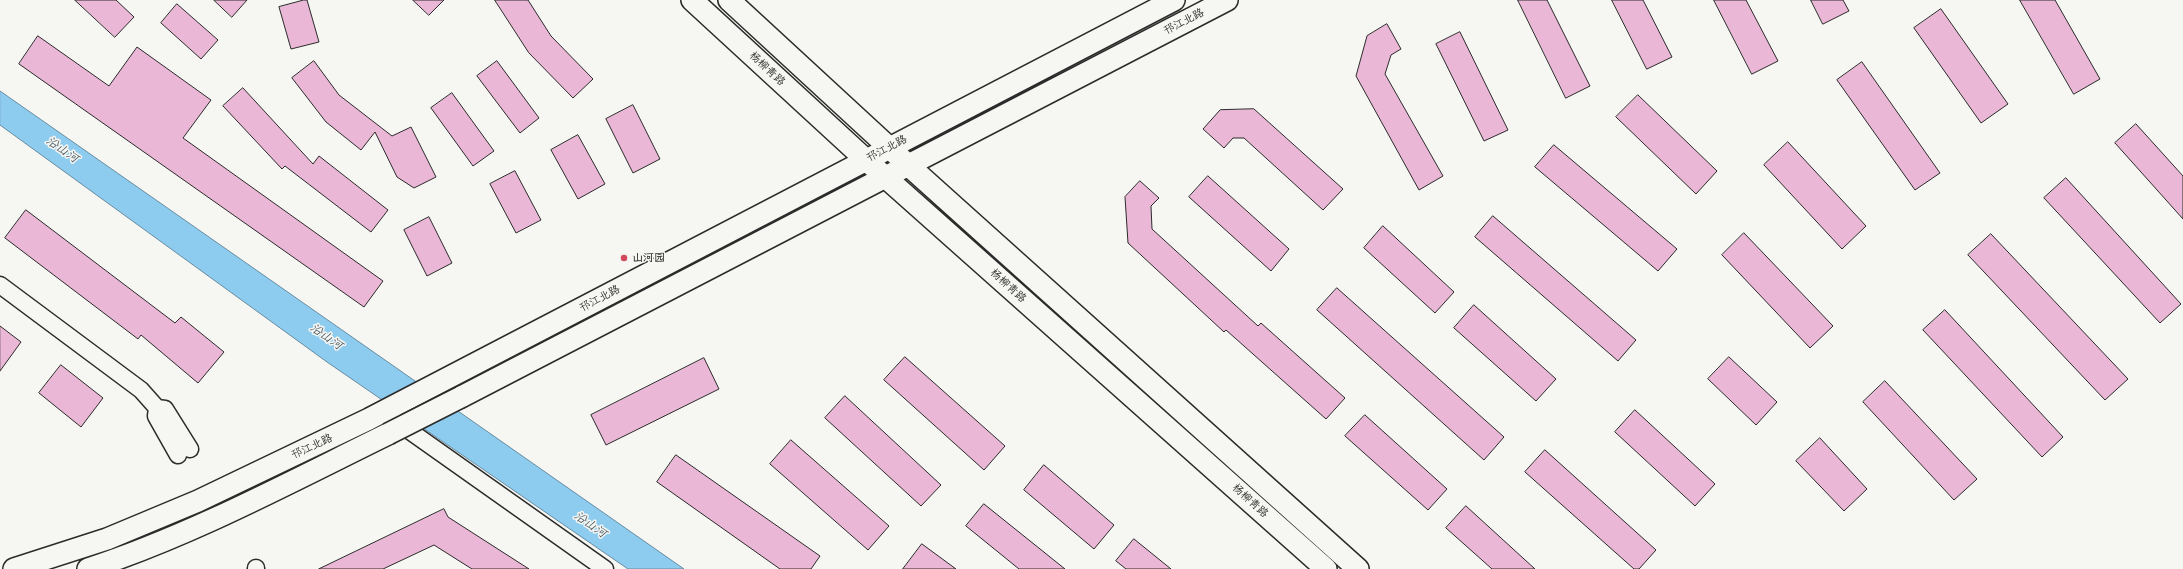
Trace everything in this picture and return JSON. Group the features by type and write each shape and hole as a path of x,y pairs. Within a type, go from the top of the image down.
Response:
{"main road":[{"name":"杨柳青路","path":"692,0 866,160 1326,569"},
{"name":"杨柳青路","path":"729,0 908,165 1358,569"},
{"name":"邗江北路","path":"14,569 107,539 198,500 376,416 1174,0"},
{"name":"邗江北路","path":"88,569 118,559 208,522 388,434 1227,0"}],"street":[{"path":"0,285 132,382 157,408 156,416 184,452"},
{"path":"376,416 605,569"}],"water":[{"name":"沿山河","path":"0,91 684,569 628,569 327,362 0,125"}],"building":[{"path":"75,0 116,0 134,17 115,37"},
{"path":"214,0 247,0 232,17"},
{"path":"307,0 319,42 291,49 279,7"},
{"path":"413,0 444,0 429,15"},
{"path":"495,0 528,0 551,36 593,79 573,98 529,53"},
{"path":"1518,0 1547,0 1590,86 1566,98"},
{"path":"1612,0 1643,0 1672,57 1647,69"},
{"path":"1714,0 1746,0 1778,61 1752,74"},
{"path":"1811,0 1843,0 1849,11 1823,24"},
{"path":"2020,0 2055,0 2100,79 2074,94"},
{"path":"177,4 218,40 201,59 161,23"},
{"path":"1941,9 2008,104 1981,123 1914,28"},
{"path":"1387,24 1401,49 1391,55 1385,74 1443,176 1419,190 1356,76 1367,36"},
{"path":"1460,32 1508,130 1484,141 1436,44"},
{"path":"38,36 109,86 137,47 211,100 183,138 383,281 364,307 19,64"},
{"path":"314,61 339,95 392,136 411,127 436,177 414,188 397,177 375,132 361,150 326,122 292,78"},
{"path":"497,61 539,118 520,133 477,76"},
{"path":"1862,62 1940,173 1915,190 1837,80"},
{"path":"243,88 313,164 319,156 388,210 371,232 285,166 282,169 223,106"},
{"path":"452,93 494,151 473,166 431,108"},
{"path":"1638,95 1717,171 1696,194 1616,117"},
{"path":"633,105 660,159 633,173 606,119"},
{"path":"1254,109 1343,189 1323,210 1244,138 1233,138 1224,148 1203,129 1220,110"},
{"path":"2136,124 2183,176 2183,219 2115,143"},
{"path":"578,135 605,184 578,199 551,150"},
{"path":"1788,142 1866,226 1842,249 1764,165"},
{"path":"1554,145 1677,249 1658,271 1535,167"},
{"path":"515,171 541,220 516,233 490,184"},
{"path":"1208,176 1289,249 1271,271 1189,197"},
{"path":"2066,178 2181,304 2160,323 2044,198"},
{"path":"1140,181 1159,198 1151,206 1152,229 1258,326 1261,323 1345,398 1326,419 1226,330 1224,332 1128,243 1125,197"},
{"path":"26,210 175,323 181,317 224,352 198,383 141,335 138,339 5,238"},
{"path":"1493,216 1636,340 1618,361 1475,237"},
{"path":"429,217 452,263 427,276 404,230"},
{"path":"1383,226 1454,292 1435,313 1364,248"},
{"path":"1744,233 1833,326 1810,348 1722,255"},
{"path":"1991,234 2128,379 2105,400 1968,255"},
{"path":"1337,288 1504,437 1484,460 1317,310"},
{"path":"1474,305 1556,379 1536,401 1454,328"},
{"path":"1945,310 2063,437 2042,457 1923,330"},
{"path":"0,326 21,342 0,371"},
{"path":"905,357 1005,446 984,470 884,380"},
{"path":"1729,357 1777,402 1756,425 1708,379"},
{"path":"704,358 719,389 606,445 591,415"},
{"path":"61,365 103,398 81,427 39,393"},
{"path":"1885,381 1977,479 1954,500 1863,402"},
{"path":"845,396 941,485 921,506 825,418"},
{"path":"1635,410 1715,484 1695,506 1615,432"},
{"path":"1365,415 1447,489 1428,510 1345,436"},
{"path":"1820,438 1867,489 1844,511 1796,461"},
{"path":"791,440 889,526 868,550 770,464"},
{"path":"1545,450 1656,550 1639,569 1634,569 1525,472"},
{"path":"676,455 820,556 811,569 780,569 657,482"},
{"path":"1044,465 1114,525 1094,549 1024,490"},
{"path":"984,504 1065,569 1019,569 966,526"},
{"path":"1466,506 1535,569 1492,569 1446,528"},
{"path":"444,509 448,517 529,569 472,569 434,545 383,569 319,569"},
{"path":"1134,539 1171,569 1126,569 1116,561"},
{"path":"922,544 956,569 903,569"}],"place":[{"name":"山河园","path":"624,258"}]}
